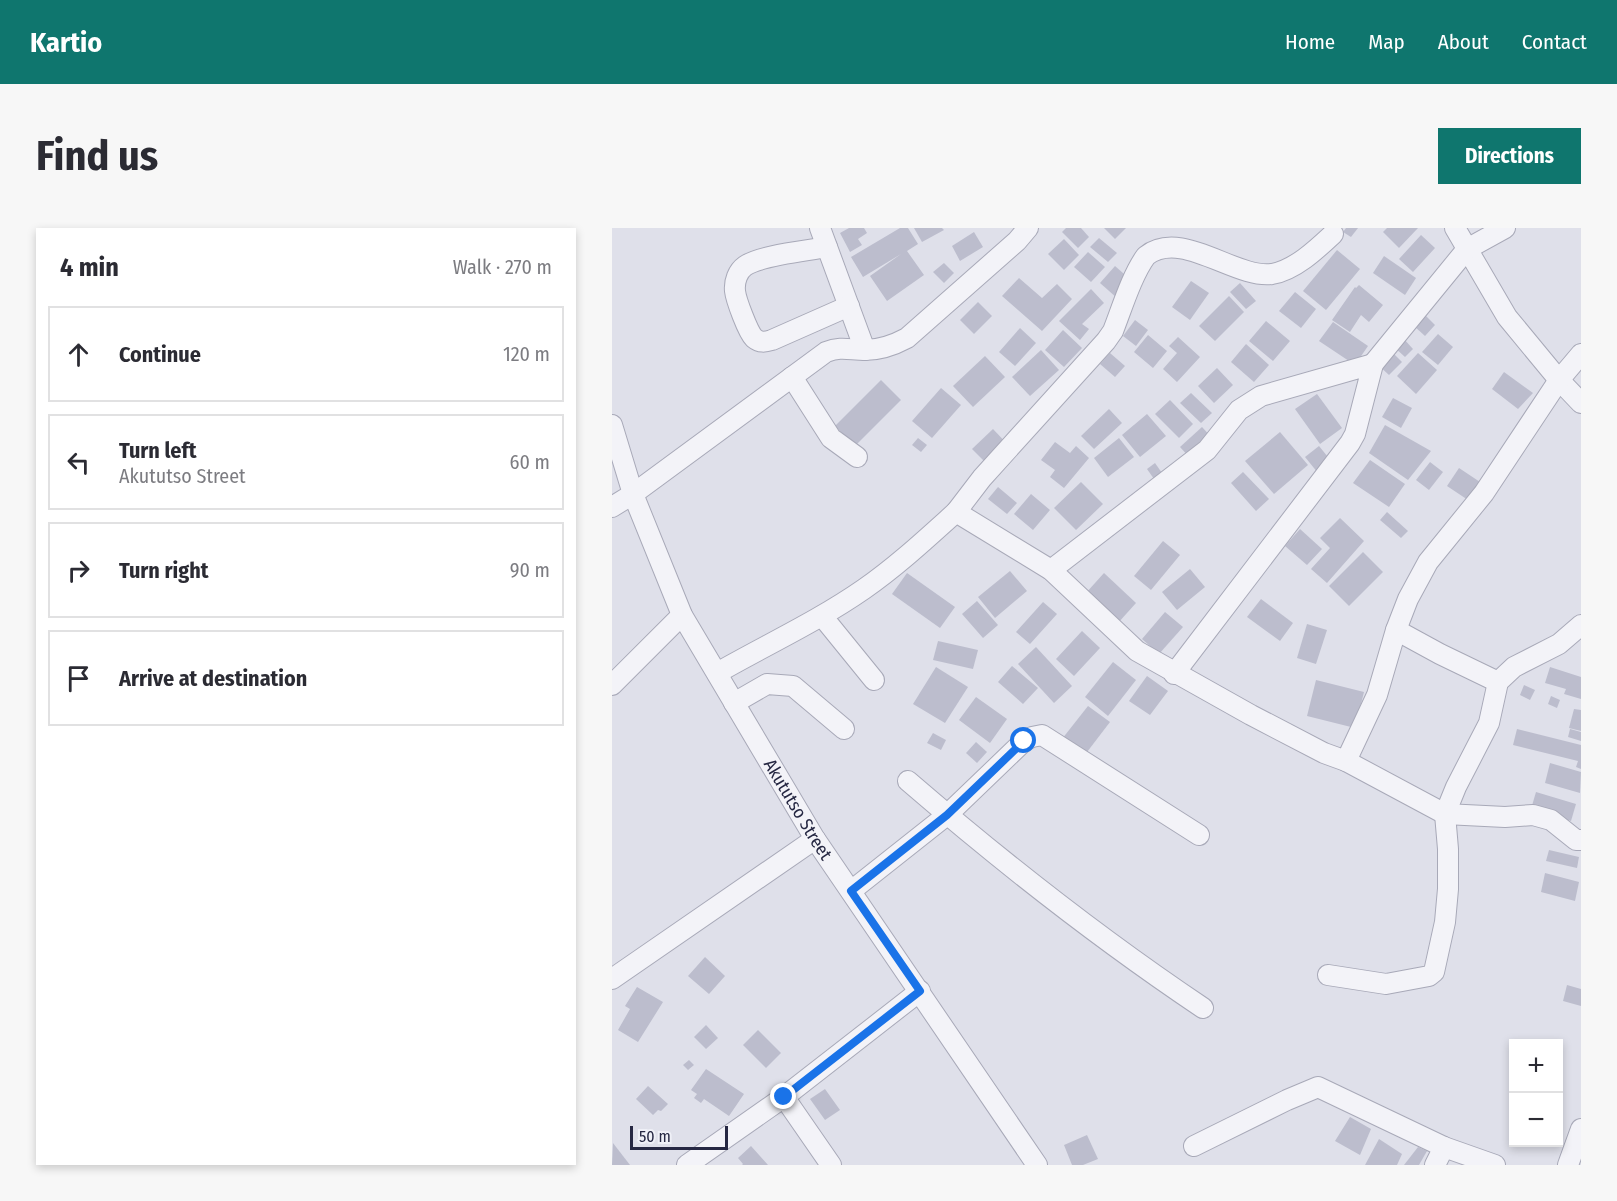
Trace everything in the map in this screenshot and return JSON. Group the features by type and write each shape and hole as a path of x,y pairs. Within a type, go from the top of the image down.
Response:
{"street":[{"path":"820,228 865,350"},
{"path":"612,507 826,352 837,347 865,350 890,347 907,338 1017,241 1028,228"},
{"path":"1455,228 1502,310 1559,380 1581,402"},
{"path":"1174,674 1350,443 1358,425 1374,364 1467,249 1506,228"},
{"path":"717,673 822,616 865,589 910,554 956,512 982,478 1106,341 1113,331 1147,255 1162,236 1191,241 1252,271 1270,274 1287,270 1333,234"},
{"path":"827,247 759,260 740,271 735,291 749,332 763,342 772,340 849,306"},
{"path":"1346,761 1377,695 1396,630 1408,599 1428,562 1484,493 1559,380 1581,354"},
{"path":"1051,570 1207,450 1239,410 1250,402 1261,396 1374,364"},
{"path":"792,377 831,438 857,457"},
{"name":"Akututso Street","path":"612,425 633,494 682,615 815,839 1037,1165"},
{"path":"956,512 1051,570 1137,651 1174,674 1324,753 1346,761 1445,814 1505,817 1533,815 1551,820 1576,840 1581,840"},
{"path":"612,685 682,615"},
{"path":"822,616 874,680"},
{"path":"1329,975 1386,984 1429,976 1434,972 1445,922 1448,889 1445,814 1456,787 1490,723 1498,682 1514,667 1559,644 1581,626"},
{"path":"1396,630 1498,682"},
{"path":"734,703 767,684 793,686 844,729"},
{"path":"851,891 947,815 1024,741 1042,735 1198,836"},
{"path":"908,781 1074,916 1203,1008"},
{"path":"612,979 815,839"},
{"path":"687,1165 784,1097 920,991"},
{"path":"1194,1146 1318,1087 1444,1147 1495,1165"},
{"path":"784,1097 831,1165"},
{"path":"1568,1165 1581,1129"},
{"path":"1435,1165 1444,1147"}],"building":[{"path":"849,228 864,228 867,233 858,239 862,245 850,252 840,233"},
{"path":"900,228 908,228 918,244 907,251 924,275 887,301 870,276 901,254 863,277 851,257"},
{"path":"914,228 942,228 944,230 922,242"},
{"path":"1066,228 1081,228 1089,237 1078,248 1062,232"},
{"path":"1104,228 1126,228 1115,239"},
{"path":"1346,228 1358,228 1351,237 1343,232"},
{"path":"1387,228 1418,228 1399,248 1383,232"},
{"path":"974,232 983,247 960,261 952,246"},
{"path":"1421,235 1435,248 1413,272 1399,259"},
{"path":"1099,238 1117,253 1108,262 1090,247"},
{"path":"1064,239 1079,255 1064,270 1048,254"},
{"path":"1337,250 1360,269 1326,310 1303,291"},
{"path":"1088,252 1105,267 1091,282 1074,267"},
{"path":"1384,256 1416,278 1405,295 1373,273"},
{"path":"944,263 954,273 944,283 933,272"},
{"path":"1115,266 1132,281 1117,298 1100,283"},
{"path":"1019,278 1042,298 1057,284 1072,299 1042,331 1002,296"},
{"path":"1191,281 1209,293 1190,320 1172,307"},
{"path":"1240,283 1256,301 1246,309 1230,292"},
{"path":"1359,285 1383,305 1369,322 1361,315 1350,332 1332,320 1355,287"},
{"path":"1091,289 1104,303 1082,324 1089,329 1080,340 1059,321"},
{"path":"1295,292 1316,309 1301,328 1279,311"},
{"path":"1229,296 1244,312 1215,341 1199,326"},
{"path":"978,302 992,316 974,334 960,320"},
{"path":"1424,314 1435,325 1425,336 1414,326"},
{"path":"1135,320 1148,330 1136,346 1123,336"},
{"path":"1266,321 1290,341 1273,361 1249,341"},
{"path":"1333,322 1368,346 1355,365 1319,341"},
{"path":"1020,328 1036,343 1015,366 999,352"},
{"path":"1063,330 1082,348 1064,367 1045,350"},
{"path":"1438,334 1453,347 1438,365 1422,352"},
{"path":"1148,335 1167,351 1153,368 1134,352"},
{"path":"1178,337 1200,357 1177,382 1163,369 1177,353 1169,346"},
{"path":"1403,338 1413,349 1405,357 1394,347"},
{"path":"1246,344 1269,365 1254,382 1231,362"},
{"path":"1041,350 1059,370 1030,396 1012,377"},
{"path":"1391,351 1402,362 1389,375 1378,365"},
{"path":"1110,353 1125,366 1115,377 1100,364"},
{"path":"1418,353 1437,370 1416,394 1397,376"},
{"path":"985,356 1005,377 973,407 953,386"},
{"path":"1217,368 1233,385 1214,403 1198,386"},
{"path":"1504,372 1533,393 1518,409 1492,389"},
{"path":"881,380 901,400 855,446 835,426"},
{"path":"941,388 961,405 932,438 912,421"},
{"path":"1191,393 1212,413 1201,423 1180,403"},
{"path":"1317,394 1342,428 1320,444 1295,409"},
{"path":"1393,398 1412,408 1401,428 1382,417"},
{"path":"1170,400 1193,424 1179,438 1155,414"},
{"path":"1109,409 1122,423 1094,449 1081,436"},
{"path":"1147,414 1166,436 1140,457 1122,435"},
{"path":"1385,425 1431,451 1408,480 1369,453"},
{"path":"1202,427 1213,439 1191,459 1180,447"},
{"path":"993,429 1010,447 990,467 972,449"},
{"path":"1280,432 1308,465 1274,494 1245,461"},
{"path":"918,438 927,445 921,452 912,445"},
{"path":"1119,438 1134,457 1108,477 1094,458"},
{"path":"1055,442 1070,453 1076,446 1089,458 1064,488 1050,477 1055,470 1041,460"},
{"path":"1319,446 1332,462 1318,473 1305,457"},
{"path":"1370,460 1405,484 1389,507 1353,483"},
{"path":"1430,462 1443,472 1429,490 1416,480"},
{"path":"1155,463 1162,473 1154,479 1147,469"},
{"path":"1459,468 1483,484 1471,502 1447,486"},
{"path":"1243,472 1269,499 1256,511 1231,483"},
{"path":"1081,482 1103,504 1076,530 1054,508"},
{"path":"998,487 1017,503 1007,514 988,499"},
{"path":"1031,494 1050,510 1033,530 1014,514"},
{"path":"1387,512 1408,531 1401,538 1380,520"},
{"path":"1340,518 1364,541 1327,583 1311,569 1330,548 1320,538"},
{"path":"1300,529 1322,549 1307,565 1285,546"},
{"path":"1163,541 1180,555 1151,590 1134,576"},
{"path":"1363,552 1383,572 1349,606 1329,586"},
{"path":"1190,569 1205,587 1177,610 1162,592"},
{"path":"1010,571 1027,591 995,618 978,597"},
{"path":"907,573 955,607 940,628 892,594"},
{"path":"1104,573 1136,603 1118,623 1086,593"},
{"path":"1261,599 1293,623 1280,641 1247,617"},
{"path":"977,601 998,625 983,638 962,614"},
{"path":"1043,602 1057,614 1030,644 1016,632"},
{"path":"1165,612 1183,627 1159,654 1142,639"},
{"path":"1307,624 1327,630 1316,664 1297,658"},
{"path":"1082,631 1100,648 1074,676 1056,659"},
{"path":"938,641 978,650 973,669 933,660"},
{"path":"1036,647 1072,686 1054,703 1018,664"},
{"path":"1113,662 1136,680 1108,716 1085,697"},
{"path":"1012,666 1038,688 1023,704 998,682"},
{"path":"936,667 968,687 945,723 913,704"},
{"path":"1550,667 1581,677 1581,699 1564,694 1566,689 1545,683"},
{"path":"1147,676 1168,691 1150,715 1129,701"},
{"path":"1316,680 1364,692 1355,728 1307,716"},
{"path":"1524,685 1535,690 1530,700 1520,695"},
{"path":"1551,696 1560,700 1557,708 1548,704"},
{"path":"976,697 1007,719 990,743 959,720"},
{"path":"1088,706 1110,722 1084,756 1062,739"},
{"path":"1574,709 1581,710 1581,731 1569,728"},
{"path":"1517,729 1581,745 1581,769 1576,767 1578,761 1513,745"},
{"path":"1570,729 1581,732 1581,741 1568,737"},
{"path":"933,733 946,740 941,750 927,743"},
{"path":"976,742 987,752 977,763 966,753"},
{"path":"1550,763 1581,772 1580,793 1545,783"},
{"path":"1536,792 1576,804 1571,821 1531,809"},
{"path":"1549,850 1579,857 1577,868 1546,861"},
{"path":"1545,873 1579,882 1575,901 1541,892"},
{"path":"705,957 725,976 709,994 688,976"},
{"path":"1567,985 1581,989 1581,1006 1563,1001"},
{"path":"637,987 663,1002 638,1042 618,1030 630,1009 625,1006"},
{"path":"706,1025 718,1038 706,1049 694,1037"},
{"path":"758,1030 781,1053 766,1068 743,1045"},
{"path":"689,1060 694,1065 688,1070 683,1065"},
{"path":"706,1069 744,1094 729,1116 704,1099 701,1103 694,1098 697,1094 691,1090"},
{"path":"648,1086 668,1104 653,1115 636,1099"},
{"path":"825,1089 840,1110 825,1120 810,1099"},
{"path":"1350,1117 1371,1129 1360,1155 1335,1141"},
{"path":"1087,1135 1098,1159 1083,1165 1072,1165 1064,1145"},
{"path":"1379,1139 1402,1154 1397,1165 1365,1165"},
{"path":"613,1143 630,1165 612,1165"},
{"path":"751,1146 768,1165 742,1165 738,1158"},
{"path":"1418,1147 1427,1151 1419,1165 1404,1165"}],"route":[{"path":"784,1097 920,991 851,891 947,815 1024,741"}]}
